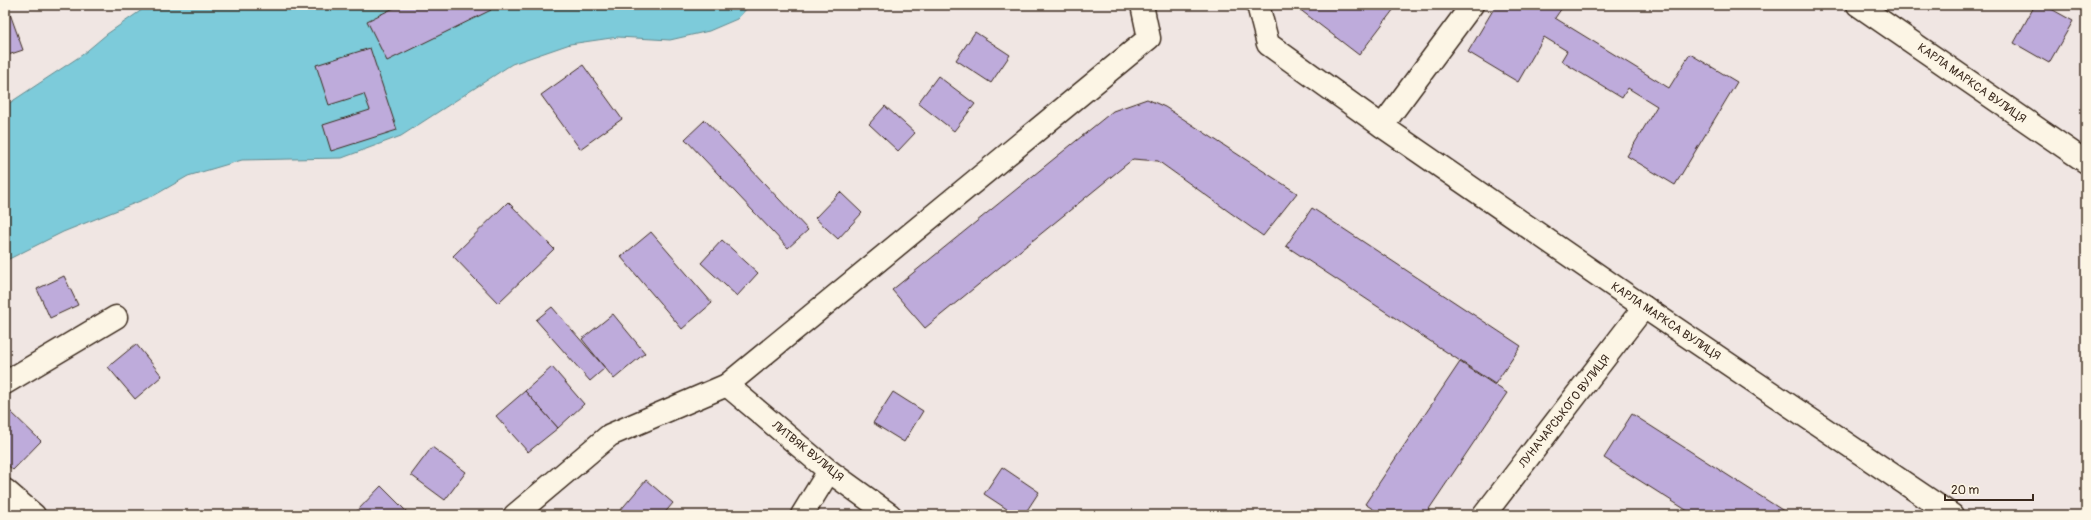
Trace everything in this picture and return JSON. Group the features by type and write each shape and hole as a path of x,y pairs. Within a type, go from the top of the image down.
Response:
{"street":[{"path":"515,515 610,435 727,385 1149,38 1142,5"},
{"name":"КАРЛА МАРКСА ВУЛИЦЯ","path":"1258,5 1268,44 1382,126 1644,307 1952,515"},
{"path":"1382,126 1472,5"},
{"name":"КАРЛА МАРКСА ВУЛИЦЯ","path":"1858,5 2086,162"},
{"name":"ЛУНАЧАРСЬКОГО ВУЛИЦЯ","path":"1484,515 1644,307"},
{"path":"5,383 116,317"},
{"name":"ЛИТВЯК ВУЛИЦЯ","path":"727,385 829,470 890,515"},
{"path":"802,515 829,470"},
{"path":"5,490 34,515"}],"water":[{"path":"149,5 750,5 737,19 709,31 670,40 618,37 570,44 512,64 401,136 342,158 242,160 188,176 155,195 63,232 5,261 5,106 82,55 107,34"}],"building":[{"path":"400,5 489,5 491,10 387,61 367,21"},
{"path":"1294,5 1397,5 1359,55"},
{"path":"1496,5 1564,5 1555,18 1669,88 1690,54 1737,82 1675,185 1627,156 1657,106 1628,88 1622,98 1561,61 1567,51 1544,37 1518,82 1468,52"},
{"path":"2035,5 2044,5 2073,21 2049,63 2014,43"},
{"path":"9,11 23,50 5,56 5,12"},
{"path":"975,32 1010,55 991,83 956,60"},
{"path":"370,48 397,130 331,151 323,125 370,110 364,94 329,105 316,65"},
{"path":"583,65 622,119 580,149 541,95"},
{"path":"938,76 975,104 954,131 918,103"},
{"path":"1147,99 1165,107 1297,193 1263,236 1158,161 1133,159 925,328 892,290 1113,111"},
{"path":"885,106 915,133 898,151 869,124"},
{"path":"705,120 808,230 788,248 685,139"},
{"path":"840,192 862,213 838,239 815,218"},
{"path":"508,202 554,249 498,303 453,256"},
{"path":"1312,208 1521,346 1495,384 1286,246"},
{"path":"651,232 712,303 682,329 621,257"},
{"path":"722,240 758,273 737,296 701,263"},
{"path":"64,276 78,305 50,318 37,289"},
{"path":"552,307 605,368 590,381 536,320"},
{"path":"613,314 645,353 614,379 582,339"},
{"path":"136,344 162,376 135,399 108,367"},
{"path":"1460,362 1507,393 1425,515 1382,515 1365,504"},
{"path":"552,367 584,404 558,428 525,391"},
{"path":"525,391 558,428 528,452 496,416"},
{"path":"893,392 923,411 904,442 873,423"},
{"path":"9,410 41,441 13,470 5,463 5,414"},
{"path":"1632,414 1790,515 1694,515 1604,458"},
{"path":"432,447 466,472 445,500 411,475"},
{"path":"1002,467 1039,492 1024,515 1016,515 984,494"},
{"path":"646,480 673,503 663,515 622,515 619,512"},
{"path":"381,486 410,515 361,515 357,511"}]}
